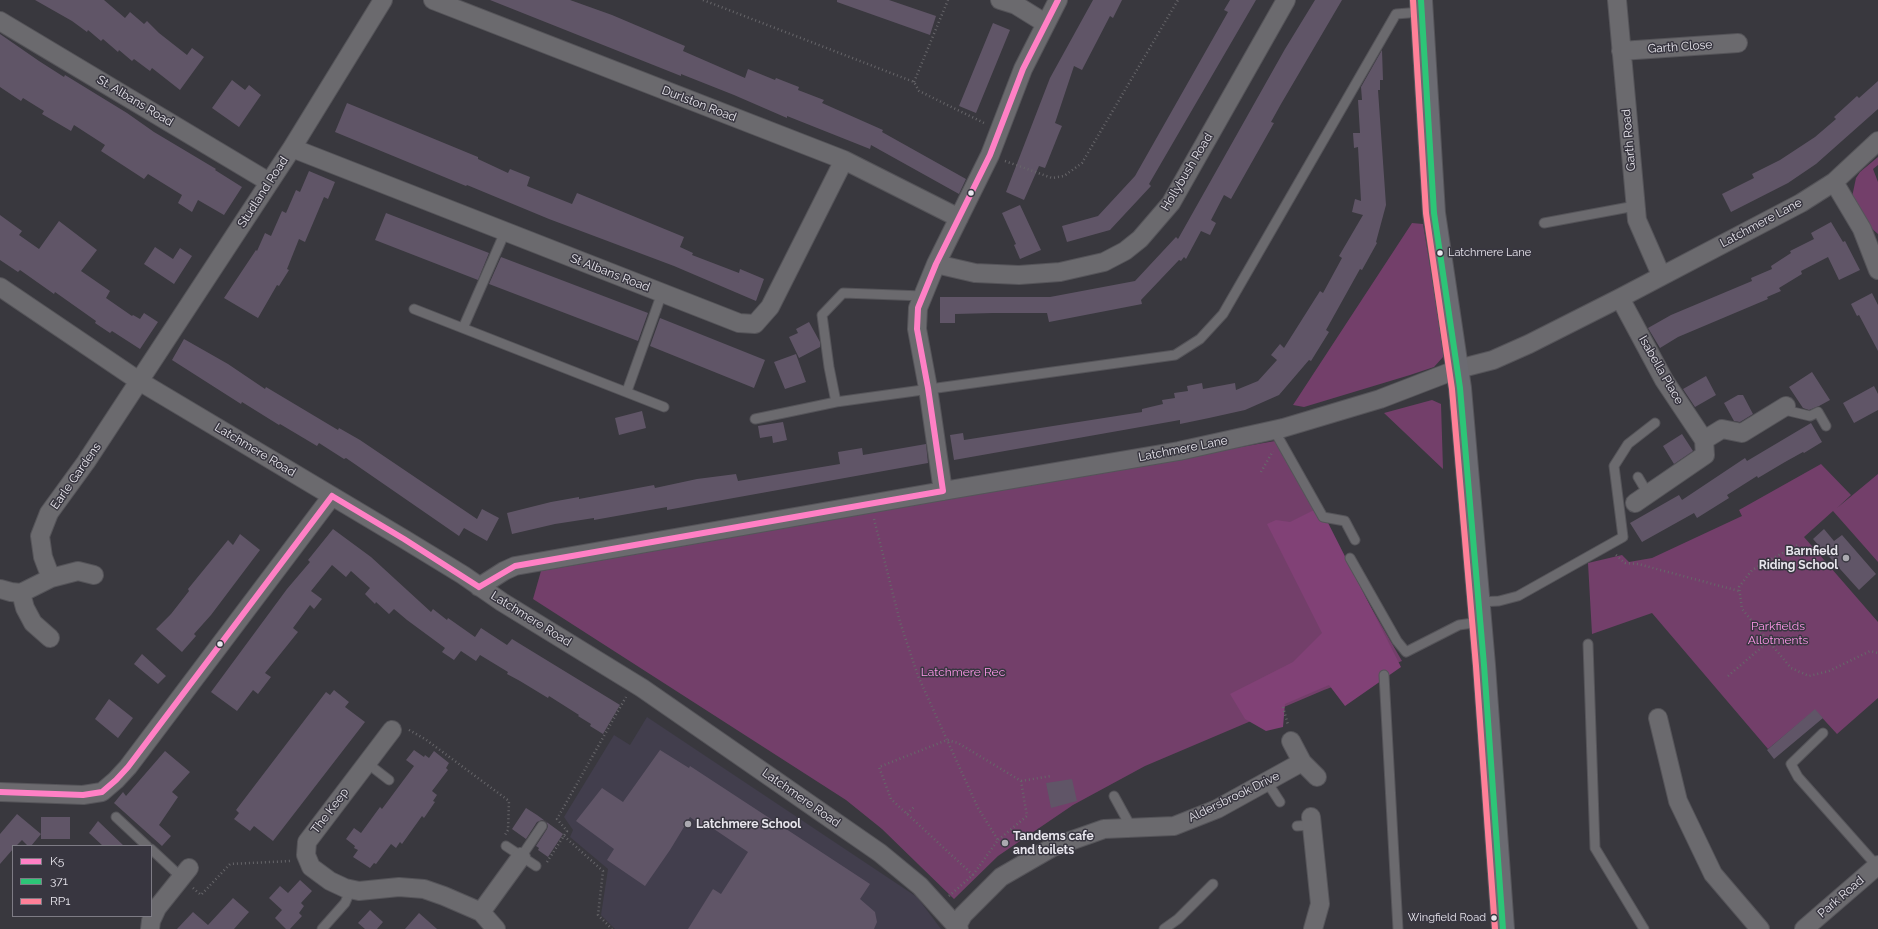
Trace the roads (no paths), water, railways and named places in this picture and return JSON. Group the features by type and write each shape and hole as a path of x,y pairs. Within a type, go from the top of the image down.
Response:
{"street":[{"name":"Studland Road","path":"140,381 292,148 383,0"},
{"name":"Durlston Road","path":"433,0 844,160 959,218"},
{"path":"1000,0 1016,5 1045,23"},
{"path":"943,490 928,388 917,329 918,308 936,264 990,155 1023,69 1058,0"},
{"name":"Hollybush Road","path":"936,264 974,273 1019,275 1060,272 1104,262 1125,251 1140,239 1171,203 1286,0"},
{"name":"Garth Road","path":"1617,0 1637,220 1661,276"},
{"path":"1421,6 1434,213 1458,369 1501,877 1503,929"},
{"name":"St. Albans Road","path":"0,21 269,182"},
{"name":"Garth Close","path":"1621,51 1738,43"},
{"name":"Latchmere Lane","path":"479,587 504,571 515,566 943,490 1277,436 1458,369 1493,360 1529,344 1801,203 1834,182 1878,141"},
{"name":"St Albans Road","path":"292,148 739,323 755,324 770,307 844,160"},
{"path":"1834,182 1875,251 1878,270"},
{"name":"Latchmere Road","path":"0,287 140,381 436,559 642,688 880,853 920,886 958,927"},
{"name":"Isabella Place","path":"1620,298 1664,380 1704,440"},
{"name":"Earle Gardens","path":"52,578 43,557 40,536 49,513 86,462 140,381"},
{"path":"1641,498 1705,455 1704,440 1722,430 1742,433 1786,406"},
{"path":"0,792 83,796 102,792 116,780 128,767 332,496"},
{"path":"0,589 21,593 52,578 78,571 94,575"},
{"path":"21,593 25,608 33,623 50,638"},
{"path":"1658,718 1681,808 1713,874 1760,929"},
{"name":"The Keep","path":"351,889 345,888 330,880 311,867 306,856 307,842 392,730"},
{"path":"1292,741 1302,762 1318,777"},
{"name":"Aldersbrook Drive","path":"958,927 963,915 1001,877 1054,847 1104,829 1174,826 1217,809 1302,762"},
{"path":"1307,823 1320,904 1312,929"},
{"path":"481,912 529,862"},
{"name":"Park Road","path":"1804,929 1877,865"},
{"path":"150,929 151,921 157,908 185,873"},
{"path":"351,889 359,891 398,888 424,889 481,912 496,929"}],"lane":[{"path":"755,419 836,402 928,388 1175,355 1200,340 1224,314 1396,14 1421,6"},
{"path":"1544,223 1635,206"},
{"path":"463,328 504,232"},
{"path":"626,391 662,293"},
{"path":"836,402 829,367 822,315 843,293 923,296"},
{"path":"414,309 664,406"},
{"path":"1786,406 1789,411 1810,416 1818,412 1826,426"},
{"path":"1350,558 1397,641 1406,652 1459,625 1499,601 1518,596 1623,537 1614,466 1628,444 1655,423"},
{"path":"1277,436 1323,517 1345,521 1355,540"},
{"path":"1638,477 1641,498"},
{"path":"1588,644 1595,848 1644,929"},
{"path":"1384,675 1398,929"},
{"path":"1824,733 1791,764 1798,777 1877,865"},
{"path":"367,763 389,780"},
{"path":"1267,782 1280,802"},
{"path":"1114,796 1131,827"},
{"path":"116,817 146,845"},
{"path":"506,846 529,862 542,826"},
{"path":"152,850 185,873"},
{"path":"1164,929 1178,919 1213,884"},
{"path":"322,929 346,903 351,889"}],"place":[{"name":"Latchmere Lane","path":"1440,253"},
{"name":"Barnfield Riding School","path":"1846,558"},
{"name":"Latchmere School","path":"688,824"},
{"name":"Tandems cafe and toilets","path":"1005,843"},
{"name":"Wingfield Road","path":"1494,918"}],"park label":[{"name":"Parkfields Allotments","path":"1778,633"},
{"name":"Latchmere Rec","path":"963,672"}]}
